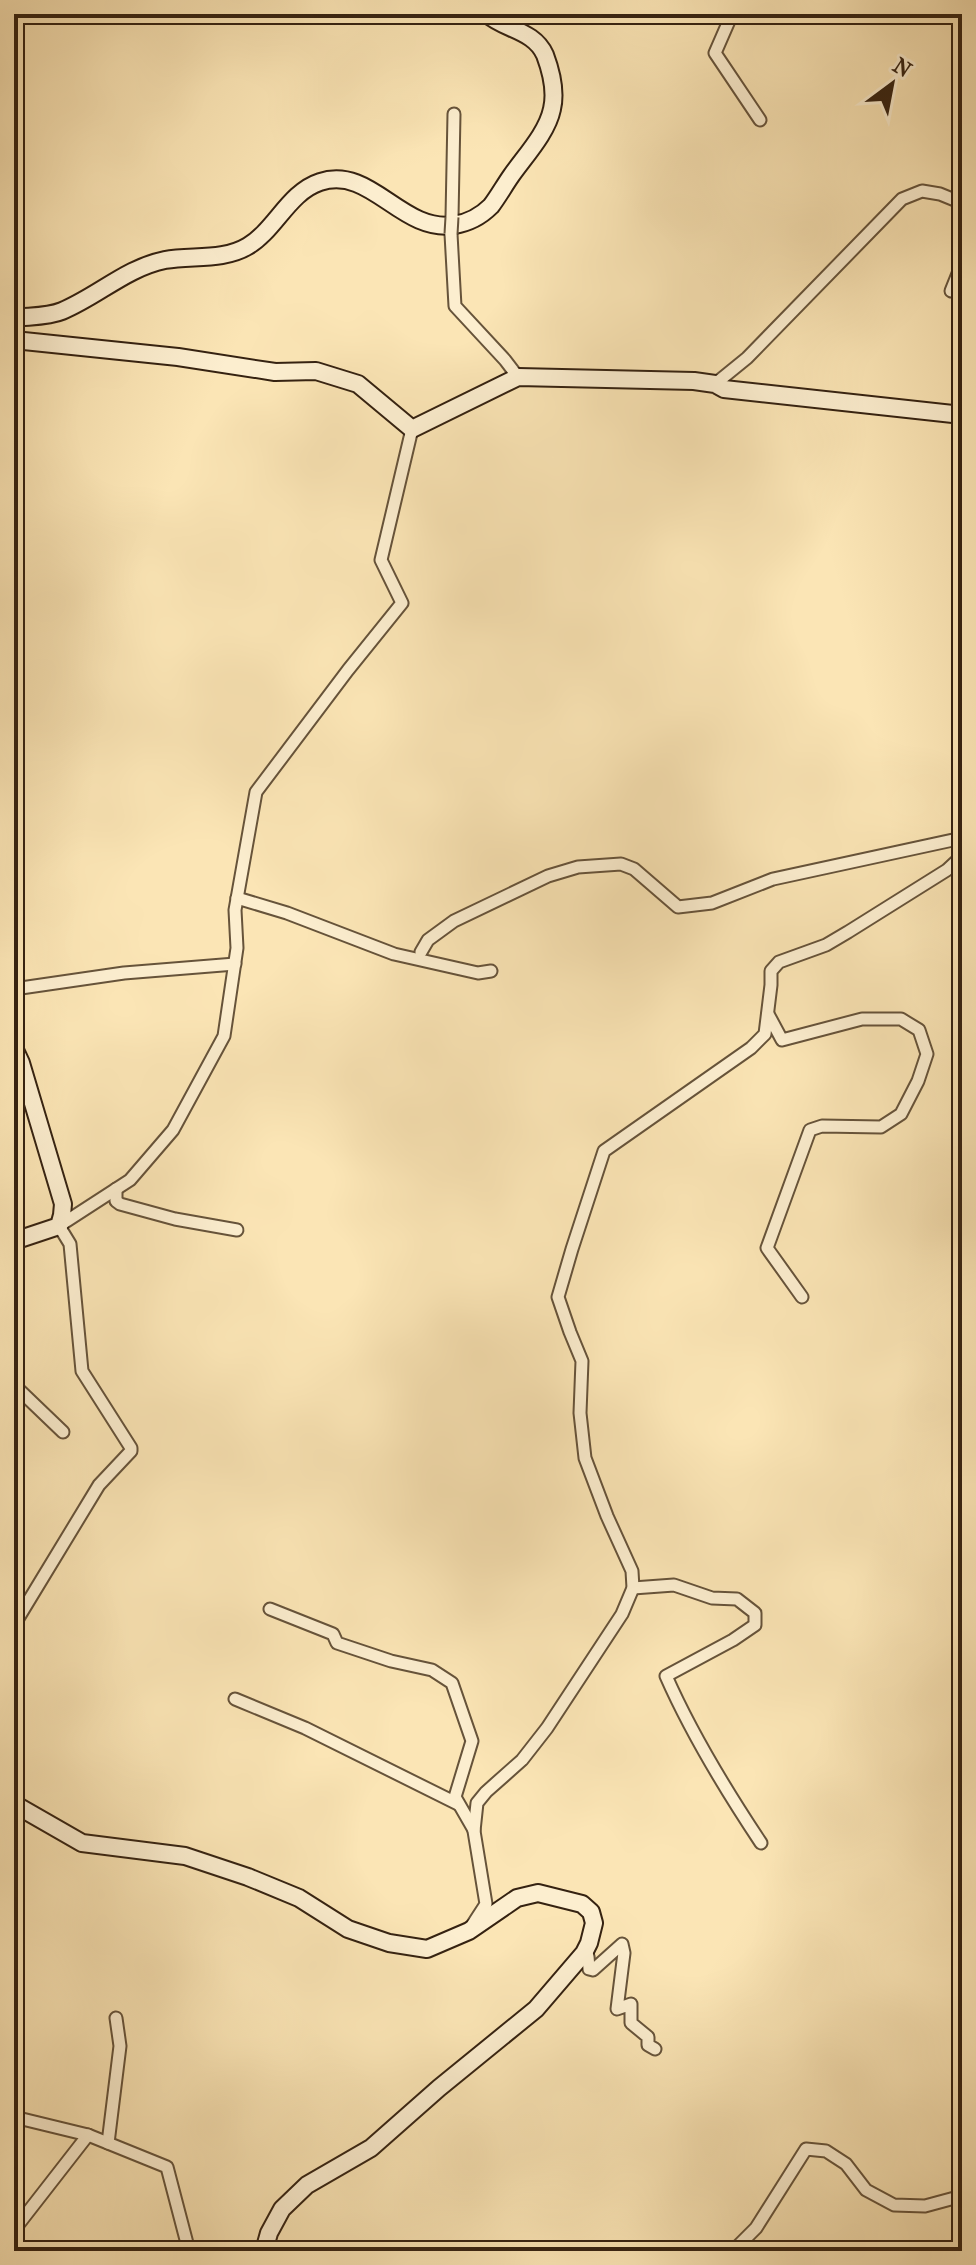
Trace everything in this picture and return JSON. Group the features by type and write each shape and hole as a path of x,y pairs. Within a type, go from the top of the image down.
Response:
{"street":[{"path":"14,318 59,313 102,291 122,276 156,262 221,255 244,249 263,234 305,190 321,182 338,179 355,182 414,219 430,224 454,225 478,217 491,206 545,127 554,96 545,55 537,45 527,35 498,23 487,14"},
{"path":"732,14 715,53 760,120"},
{"path":"454,114 451,234 455,306 518,377"},
{"path":"715,384 747,358 902,199 922,191 962,203"},
{"path":"951,291 962,269"},
{"path":"14,340 178,357 275,372 316,371 358,384 412,429"},
{"path":"412,429 518,377 694,381 715,384 724,389 962,415"},
{"path":"14,1241 59,1226 130,1180 173,1130 224,1036 237,948 235,910 256,792 402,603 381,560 412,429"},
{"path":"421,952 428,940 454,921 548,876 578,867 621,864 634,869 678,907 712,903 773,879 962,838"},
{"path":"469,1931 486,1904 474,1831 477,1803 522,1760 547,1728 622,1614 633,1588 632,1571 585,1458 580,1413 582,1361 558,1297 604,1151 751,1048 765,1034 771,971 779,962 826,945 947,870 962,856"},
{"path":"237,898 287,913 394,954 478,973 491,971"},
{"path":"14,989 124,973 235,964"},
{"path":"767,1012 782,1040 862,1019 901,1019 919,1030 927,1054 918,1081 901,1114 881,1127 822,1126 810,1130 767,1248 802,1297"},
{"path":"14,1048 63,1204 59,1226 70,1244 82,1371 131,1451 99,1485 14,1625"},
{"path":"116,1189 116,1201 120,1204 175,1219 237,1230"},
{"path":"14,1385 63,1432"},
{"path":"633,1588 674,1585 712,1598 737,1599 755,1613 755,1625 666,1676 684,1718 761,1843"},
{"path":"270,1609 333,1634 337,1643 391,1661 432,1670 452,1683 472,1741 455,1797 474,1831"},
{"path":"235,1699 329,1740 458,1804"},
{"path":"14,1804 82,1843 185,1856 299,1898 348,1929 389,1943 427,1949 469,1931 517,1898 538,1893 582,1904 591,1912 594,1923 584,1953 536,2009 371,2148 307,2185 282,2209 269,2233 264,2251"},
{"path":"584,1953 588,1956 589,1969 593,1970 622,1944 624,1953 617,2009 631,2004 631,2023 648,2037 648,2045 655,2049"},
{"path":"108,2143 120,2046 116,2018"},
{"path":"14,2117 88,2135 167,2167 189,2251"},
{"path":"14,2230 88,2135"},
{"path":"733,2251 756,2228 806,2149 826,2151 846,2164 866,2190 894,2205 925,2206 962,2196"}]}
